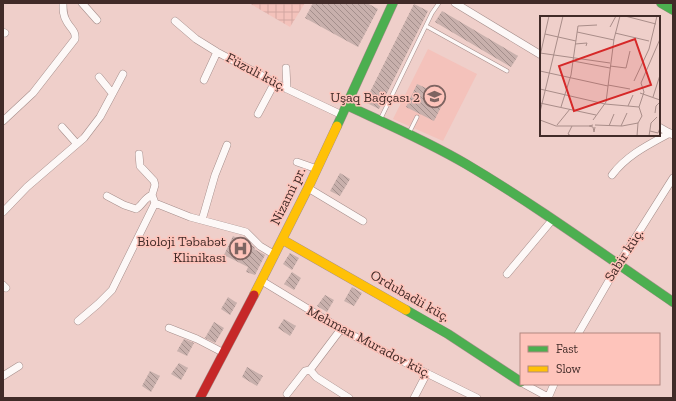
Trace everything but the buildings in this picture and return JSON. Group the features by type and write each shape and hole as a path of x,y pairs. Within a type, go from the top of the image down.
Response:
{"street":[{"path":"3,121 33,93 75,39 75,32 67,22 64,15 63,3"},
{"path":"82,3 97,20"},
{"name":"Nizami pr.","path":"200,398 283,240 393,3"},
{"path":"455,3 540,54"},
{"path":"661,3 673,10"},
{"name":"Füzuli küç.","path":"175,21 196,39 217,52 287,89 342,115"},
{"path":"204,80 217,52"},
{"path":"286,68 287,89"},
{"path":"3,212 27,187 84,138 100,118 123,74"},
{"path":"98,77 112,93"},
{"path":"258,114 275,82"},
{"path":"346,105 449,154 526,201 673,302"},
{"path":"62,127 77,144"},
{"path":"660,128 671,134"},
{"path":"612,175 629,156 671,134"},
{"path":"202,220 215,175 227,145"},
{"path":"78,321 112,290 155,203 152,195 155,185 154,180 140,166 139,154"},
{"path":"297,162 317,169"},
{"name":"Sabir küç.","path":"579,333 618,265 673,178"},
{"path":"308,188 363,220"},
{"path":"107,196 124,205 136,209 139,208 147,197 152,195"},
{"path":"155,203 202,220 246,232 260,246 275,255"},
{"path":"507,274 553,219"},
{"name":"Ordubadii küç.","path":"283,240 448,334 520,381"},
{"name":"Mehman Muradov küç.","path":"262,281 341,329 477,398"},
{"path":"169,328 197,339 224,353"},
{"path":"287,394 302,374 310,370 341,329"},
{"path":"3,376 20,366"},
{"path":"310,370 316,377 349,398"},
{"path":"414,398 427,373"},
{"path":"526,385 548,398 554,385"}],"lane":[{"path":"379,120 439,3"},
{"path":"426,26 507,71"},
{"path":"409,134 417,117"}],"shaded area":[{"path":"249,3 305,3 290,27"},
{"name":"Uşaq Bağçası 2","path":"428,49 477,74 443,141 393,119"}],"traffic: fast":[{"path":"337,126 393,3"},
{"path":"661,3 673,10"},
{"path":"346,105 422,140 466,164 545,214 673,302"},
{"path":"406,310 448,334 520,381"}],"traffic: slow":[{"path":"254,295 308,188 337,126"},
{"path":"283,240 406,310"}],"traffic: jam":[{"path":"200,398 254,295"}],"place":[{"name":"Uşaq Bağçası 2","path":"435,97"},
{"name":"Bioloji Təbabət Klinikası","path":"241,249"}]}
